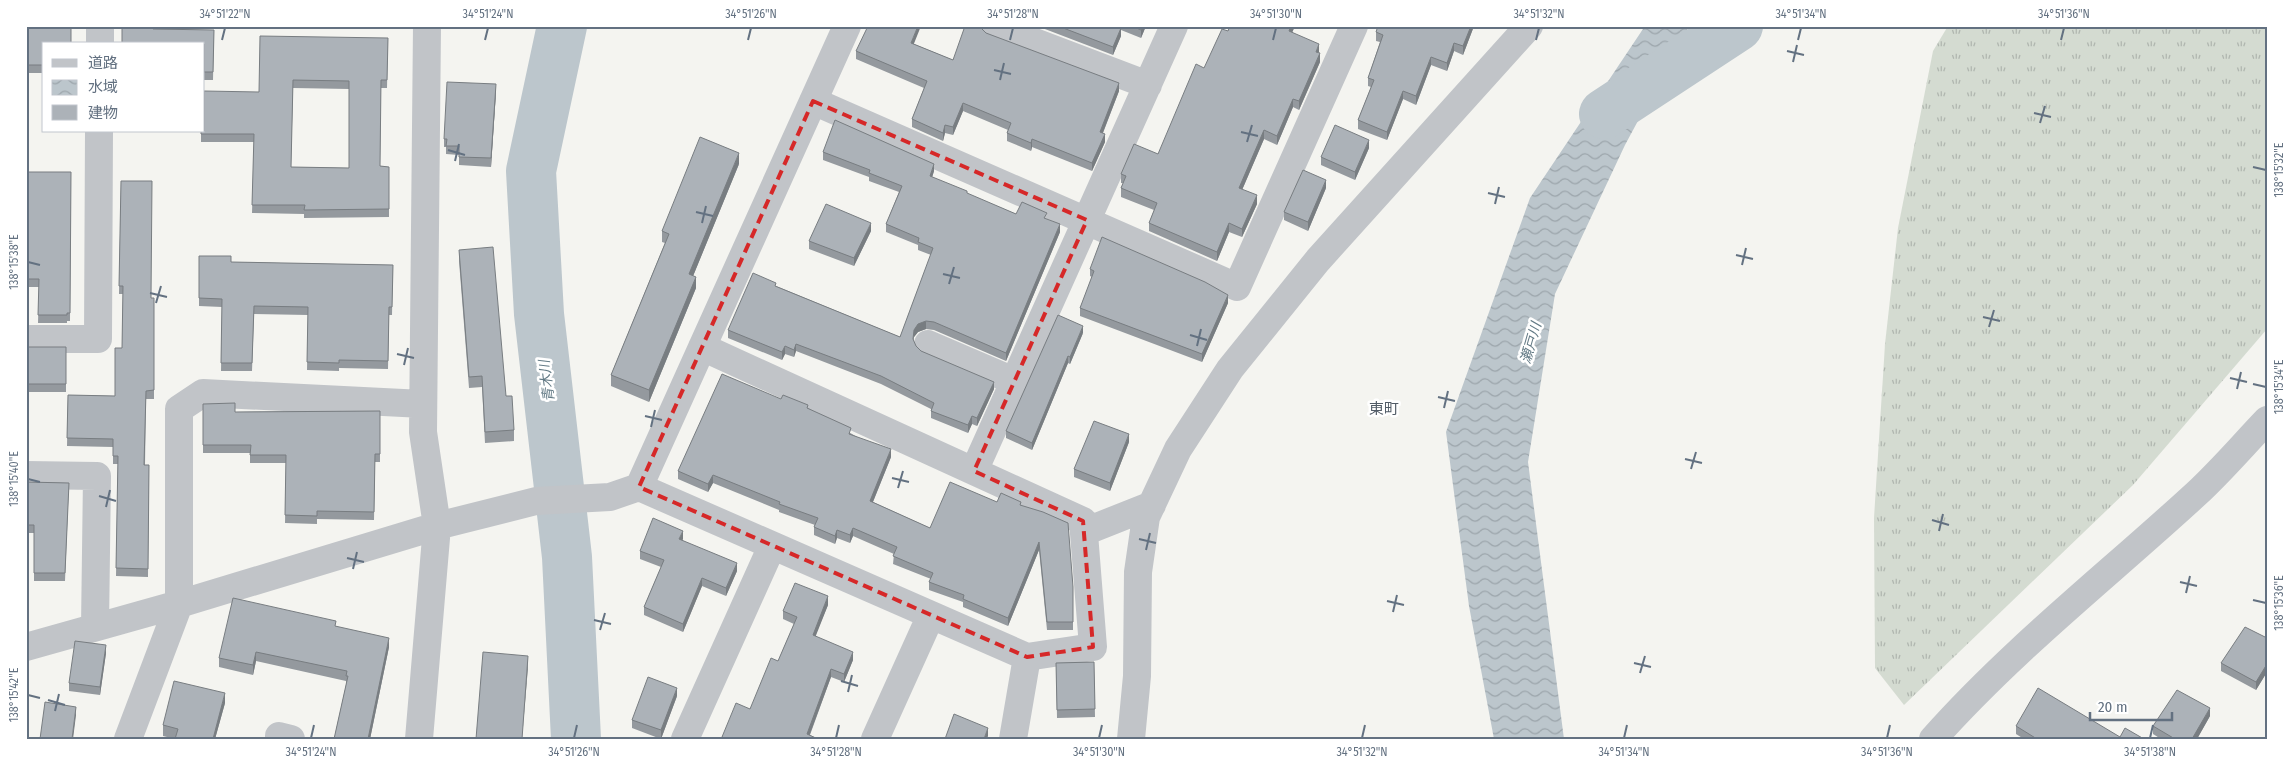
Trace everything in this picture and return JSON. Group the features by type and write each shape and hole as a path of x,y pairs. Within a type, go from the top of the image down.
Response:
{"street":[{"path":"100,26 100,42"},
{"path":"419,739 437,526 423,432 427,26"},
{"path":"639,487 846,26"},
{"path":"992,26 1148,85"},
{"path":"974,471 1174,26"},
{"path":"813,101 1237,287 1354,26"},
{"path":"1131,739 1137,676 1138,572 1146,517 1178,449 1230,369 1318,260 1529,26"},
{"path":"26,338 98,339 99,132"},
{"path":"928,344 1014,381"},
{"path":"26,647 179,604 437,526 536,501 610,497 639,487 1027,657 1093,647 1083,521 702,347"},
{"path":"128,739 179,604 179,409 203,393 423,404"},
{"path":"1934,739 1970,698 2055,618 2198,493 2267,420"},
{"path":"26,475 97,476 95,628"},
{"path":"1084,532 1152,505"},
{"path":"685,739 772,546"},
{"path":"875,739 931,615"},
{"path":"1013,739 1027,657"},
{"path":"278,739 279,736 291,739"}],"highlighted area":[{"path":"813,101 1087,220 974,471 1083,521 1093,647 1027,657 639,487"}],"green space":[{"path":"1948,26 2267,26 2267,329 2133,485 1904,705 1875,668 1874,518 1885,344 1898,228 1933,51"}],"water":[{"path":"1645,26 1689,26 1625,145 1555,294 1528,462 1564,739 1494,739 1469,606 1446,432 1530,198"}],"building":[{"path":"40,26 71,26 71,42 42,42 42,65 26,65 26,28 40,28"},
{"path":"122,26 153,26 153,29 214,30 213,72 205,72 205,42 122,42"},
{"path":"868,26 918,26 911,43 953,60 965,26 979,26 986,33 1119,83 1100,132 1105,134 1092,163 1032,139 1031,143 1007,133 1011,123 963,103 953,127 945,125 943,133 912,119 927,81 856,51"},
{"path":"1058,26 1117,26 1121,28 1113,47"},
{"path":"1132,26 1143,26 1141,30"},
{"path":"1230,26 1291,26 1289,31 1319,44 1316,52 1320,53 1299,101 1293,99 1277,136 1264,130 1239,188 1257,195 1242,229 1229,223 1217,252 1149,223 1157,203 1121,188 1126,176 1121,174 1134,144 1158,154 1196,64 1204,68 1222,29 1228,31"},
{"path":"1378,26 1471,26 1463,46 1454,43 1447,63 1431,57 1416,96 1403,91 1387,132 1358,120 1374,80 1368,78 1383,35 1376,32"},
{"path":"260,36 388,38 387,80 381,80 380,166 389,167 389,209 304,210 305,205 252,205 254,134 201,134 201,132 205,132 205,91 259,92","holes":["293,80 349,81 349,168 291,167"]},
{"path":"447,82 496,84 491,158 459,157 459,146 446,146 447,139 444,139"},
{"path":"835,120 934,164 930,176 1016,214 1022,202 1047,213 1044,218 1060,224 1006,353 934,322 926,321 918,324 914,330 913,339 921,351 994,382 977,418 972,416 968,425 931,411 934,403 881,376 796,344 794,350 785,346 782,352 728,330 753,273 776,283 775,286 900,337 933,248 918,242 919,238 886,224 902,186 869,173 870,170 823,152"},
{"path":"1335,125 1369,140 1355,172 1321,157"},
{"path":"700,137 739,153 689,274 696,277 649,390 611,375 669,234 662,231"},
{"path":"1303,170 1326,180 1308,222 1284,212"},
{"path":"26,172 71,172 70,313 67,313 67,315 38,315 39,279 26,279"},
{"path":"121,181 152,181 151,298 154,298 154,390 146,391 144,465 149,465 148,569 116,568 118,456 113,456 113,439 67,438 68,395 115,396 115,348 122,348 123,286 119,286"},
{"path":"826,204 871,223 854,258 809,241"},
{"path":"1102,237 1205,282 1228,295 1202,354 1080,308 1094,271 1090,269"},
{"path":"493,247 506,396 512,396 514,430 485,432 482,376 469,377 459,250"},
{"path":"199,256 231,256 231,262 393,265 392,307 389,307 388,361 339,360 339,363 307,362 308,307 254,306 252,363 221,363 222,299 199,298"},
{"path":"1058,315 1083,326 1070,357 1068,356 1032,443 1006,431"},
{"path":"26,347 66,347 66,384 26,384"},
{"path":"722,374 781,399 783,395 808,405 807,408 851,428 849,434 891,449 870,501 930,528 950,482 997,502 1001,493 1021,502 1020,505 1043,512 1068,523 1073,587 1073,622 1047,622 1039,542 1008,618 963,599 964,595 929,582 933,573 893,556 897,547 853,528 850,535 837,530 835,536 814,527 818,518 779,504 780,502 713,475 708,484 678,471"},
{"path":"235,403 235,412 380,411 380,454 375,454 374,512 317,511 317,516 285,515 286,455 250,455 251,445 203,445 203,404"},
{"path":"1094,421 1129,434 1110,483 1074,469"},
{"path":"26,482 69,483 65,573 34,573 34,525 26,525"},
{"path":"653,518 683,531 679,539 737,563 726,588 702,578 683,624 644,607 664,560 640,551"},
{"path":"795,583 828,596 813,635 853,652 844,674 831,669 807,734 818,739 728,739 722,737 736,703 750,709 771,658 778,661 797,617 783,611"},
{"path":"233,598 336,621 335,626 389,638 368,739 334,739 348,676 346,676 347,671 256,652 253,665 219,658"},
{"path":"2245,627 2267,638 2267,664 2256,682 2221,663"},
{"path":"75,641 106,645 100,687 69,683"},
{"path":"483,652 528,656 522,739 476,739"},
{"path":"1094,662 1095,709 1057,710 1056,663"},
{"path":"648,677 677,688 661,730 632,720"},
{"path":"174,681 225,693 213,739 175,739 178,729 163,725"},
{"path":"2038,688 2120,737 2125,728 2144,739 2037,739 2016,726"},
{"path":"2177,690 2210,708 2192,739 2175,739 2153,726"},
{"path":"45,702 76,707 72,739 40,739"},
{"path":"954,714 988,728 984,739 945,739"}],"waterway":[{"name":"青木川","path":"562,26 531,171 539,314 567,557 576,739"},
{"name":"瀬戸川","path":"1604,114 1738,26"}],"district":[{"name":"東町","path":"1384,409"}]}
